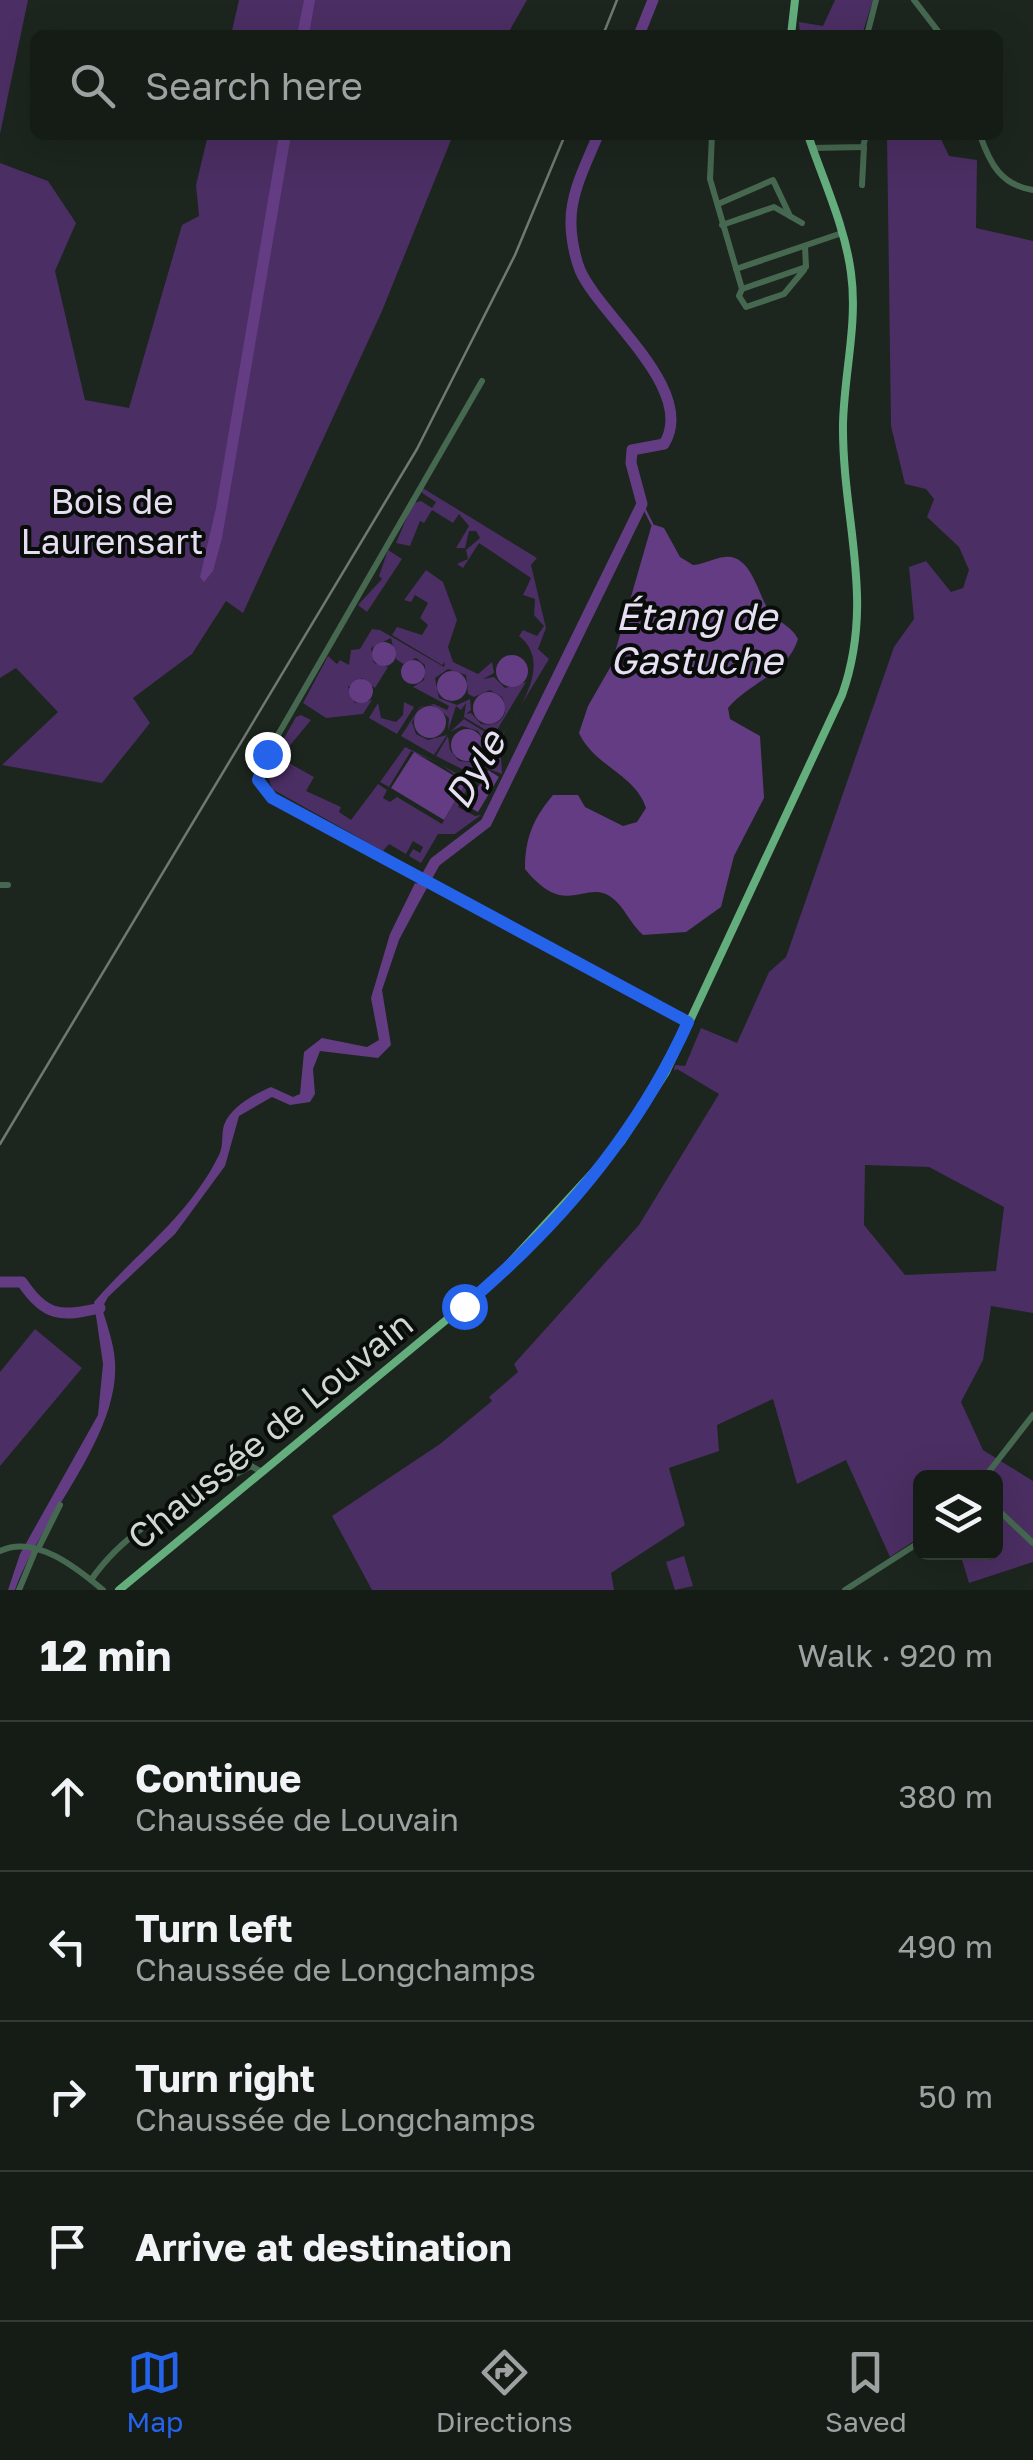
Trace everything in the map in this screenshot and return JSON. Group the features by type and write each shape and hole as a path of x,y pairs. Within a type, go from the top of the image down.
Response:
{"main road":[{"path":"792,30 795,0"},
{"name":"Chaussée de Louvain","path":"119,1590 523,1252 631,1130 666,1072 842,695 856,647 860,595 844,450 852,295 842,234 810,140"}],"street":[{"path":"869,30 876,0"},
{"path":"914,0 936,30"},
{"path":"712,140 710,179 742,289 739,296 746,306 784,294 806,267 806,246"},
{"path":"862,186 864,140"},
{"path":"983,140 1002,178 1033,190"},
{"path":"812,148 862,147"},
{"path":"718,204 773,180 790,216"},
{"path":"722,225 774,207 802,223"},
{"path":"736,269 842,234"},
{"path":"742,289 806,267"},
{"path":"482,381 418,485 259,772 261,787 272,798 688,1022"},
{"path":"990,1470 1033,1415"},
{"path":"91,1580 116,1547 164,1511 252,1466 262,1472"},
{"path":"19,1590 60,1505"},
{"path":"1003,1515 1033,1543"},
{"path":"0,1551 22,1546 36,1549 103,1590"},
{"path":"845,1590 913,1546"}],"green space":[{"path":"0,0 28,0 0,134"},
{"path":"239,0 527,0 510,30 232,30"},
{"path":"835,0 873,0 864,30 800,30 799,22 823,26"},
{"name":"Bois de Laurensart","path":"207,140 451,140 382,311 243,613 226,601 192,654 133,698 150,723 102,783 2,765 58,712 16,668 0,678 0,163 48,181 76,223 55,271 85,400 129,408 182,225 199,216 196,185"},
{"path":"887,140 941,140 949,156 977,160 976,228 1033,241 1033,1313 991,1306 983,1360 961,1402 983,1450 1033,1481 1033,1562 969,1583 962,1560 1003,1560 1003,1470 913,1470 913,1542 890,1557 846,1460 797,1484 773,1399 717,1425 719,1451 669,1468 685,1525 611,1573 614,1590 372,1590 332,1516 440,1444 492,1401 489,1397 518,1372 514,1364 639,1225 719,1094 677,1069 674,1071 675,1065 685,1066 701,1028 737,1043 769,972 786,957 894,647 914,619 909,567 926,561 951,592 963,588 969,570 959,547 927,517 934,499 926,489 905,484 891,426","holes":["865,1165 929,1167 1004,1207 996,1271 905,1275 864,1225"]},
{"path":"421,487 537,558 531,565 546,628 538,649 549,659 517,712 531,683 534,666 530,650 519,636 523,630 537,636 544,626 534,615 535,599 523,595 531,578 479,543 463,568 457,564 468,559 466,550 480,538 476,531 469,531 465,548 456,548 469,526 459,514 453,523 432,510 424,523 420,521 410,546 396,543 413,503 421,501 432,508 436,502 422,493"},
{"path":"388,550 402,559 367,612 358,605 382,579 379,576"},
{"path":"426,570 443,582 457,620 448,647 453,662 478,674 492,662 494,673 483,679 494,677 505,688 526,682 494,735 464,717 466,703 461,710 456,706 448,731 449,718 430,705 434,704 447,710 449,706 413,687 424,680 425,665 416,658 403,664 396,659 391,638 371,648 374,663 388,667 375,688 362,678 348,687 355,703 372,700 363,714 326,718 303,703 328,656 337,664 340,660 349,665 351,650 360,649 372,629 380,630 444,667 445,662 442,665 392,635 397,627 422,635 428,625 420,618 428,603 415,595 411,602 404,600","holes":["448,669 466,675 468,694 474,697 490,690 502,697 502,718 481,724 471,713 466,714 471,710 470,699 457,705 439,698 435,678"]},
{"path":"404,702 414,707 397,734 369,718 378,703 381,718 396,722 403,715"},
{"path":"425,706 412,722 416,734 428,740 447,735 434,755 401,736 420,707"},
{"path":"296,717 311,720 287,749 287,762 314,777 306,791 341,807 339,812 351,820 378,784 387,790 383,798 390,802 397,797 442,824 466,783 442,765 470,782 458,807 481,815 455,834 438,834 421,863 409,856 413,849 420,853 423,847 413,841 406,854 389,844 383,851 272,789 266,769 272,757 295,770 274,756"},
{"path":"464,719 493,737 482,754 484,741 478,731 462,726 450,732"},
{"path":"511,723 500,740 502,774 481,766 490,752"},
{"path":"448,736 450,750 459,761 471,762 482,754 466,771 436,756"},
{"path":"405,747 441,764 411,751 389,787 380,782"},
{"path":"35,1329 82,1368 0,1466 0,1372"},
{"path":"684,1556 693,1586 675,1590 666,1562"}],"water":[{"path":"304,0 315,0 310,30 298,30"},
{"path":"278,140 290,140 222,538 213,571 204,582 200,577 216,508"},
{"name":"Étang de Gastuche","path":"652,524 664,528 680,557 693,565 725,557 741,562 753,576 769,611 798,639 786,661 728,708 730,719 760,736 764,798 734,856 721,907 686,932 643,935 611,897 592,892 563,896 539,884 525,869 532,829 553,795 578,795 585,807 623,826 637,822 646,808 633,787 594,754 579,733 588,706 611,666"},
{"path":"384,642 396,654 384,666 372,654"},
{"path":"512,655 523,660 528,671 523,682 512,687 501,682 496,671 501,660"},
{"path":"413,660 425,672 413,684 401,672"},
{"path":"452,671 463,675 467,686 463,697 452,701 441,697 437,686 441,675"},
{"path":"361,679 373,691 361,703 349,691"},
{"path":"489,692 500,697 505,708 500,719 489,724 478,719 473,708 478,697"},
{"path":"430,706 441,711 446,722 441,733 430,738 419,733 414,722 419,711"},
{"path":"467,729 478,734 483,745 478,756 467,761 456,756 451,745 456,734"},
{"path":"414,752 466,783 444,820 391,788"},
{"path":"488,770 499,777 478,812 467,806"},
{"path":"415,883 426,889 399,940 382,990 391,1045 378,1058 320,1051 313,1069 315,1094 310,1102 290,1105 272,1097 239,1116 225,1166 175,1234 108,1297 102,1308 115,1362 105,1419 15,1590 8,1590 20,1554 98,1415 103,1364 94,1302 193,1197 219,1155 224,1125 238,1106 271,1087 293,1097 300,1094 304,1052 322,1038 367,1047 379,1040 371,998 390,934"}],"waterway":[{"name":"Dyle","path":"641,30 653,0"},
{"name":"Dyle","path":"415,898 435,862 486,823 642,504 631,463 632,450 664,444 671,423 668,400 657,377 590,288 575,254 573,201 596,140"},
{"path":"642,504 652,524"},
{"path":"0,1282 22,1282 38,1302 55,1311 75,1313 100,1308"}],"railway":[{"path":"605,30 617,0"},
{"path":"0,1144 417,449 515,255 563,140"}],"route":[{"path":"267,754 258,780 272,798 688,1022 666,1072 631,1130 523,1252 464,1306"}]}
